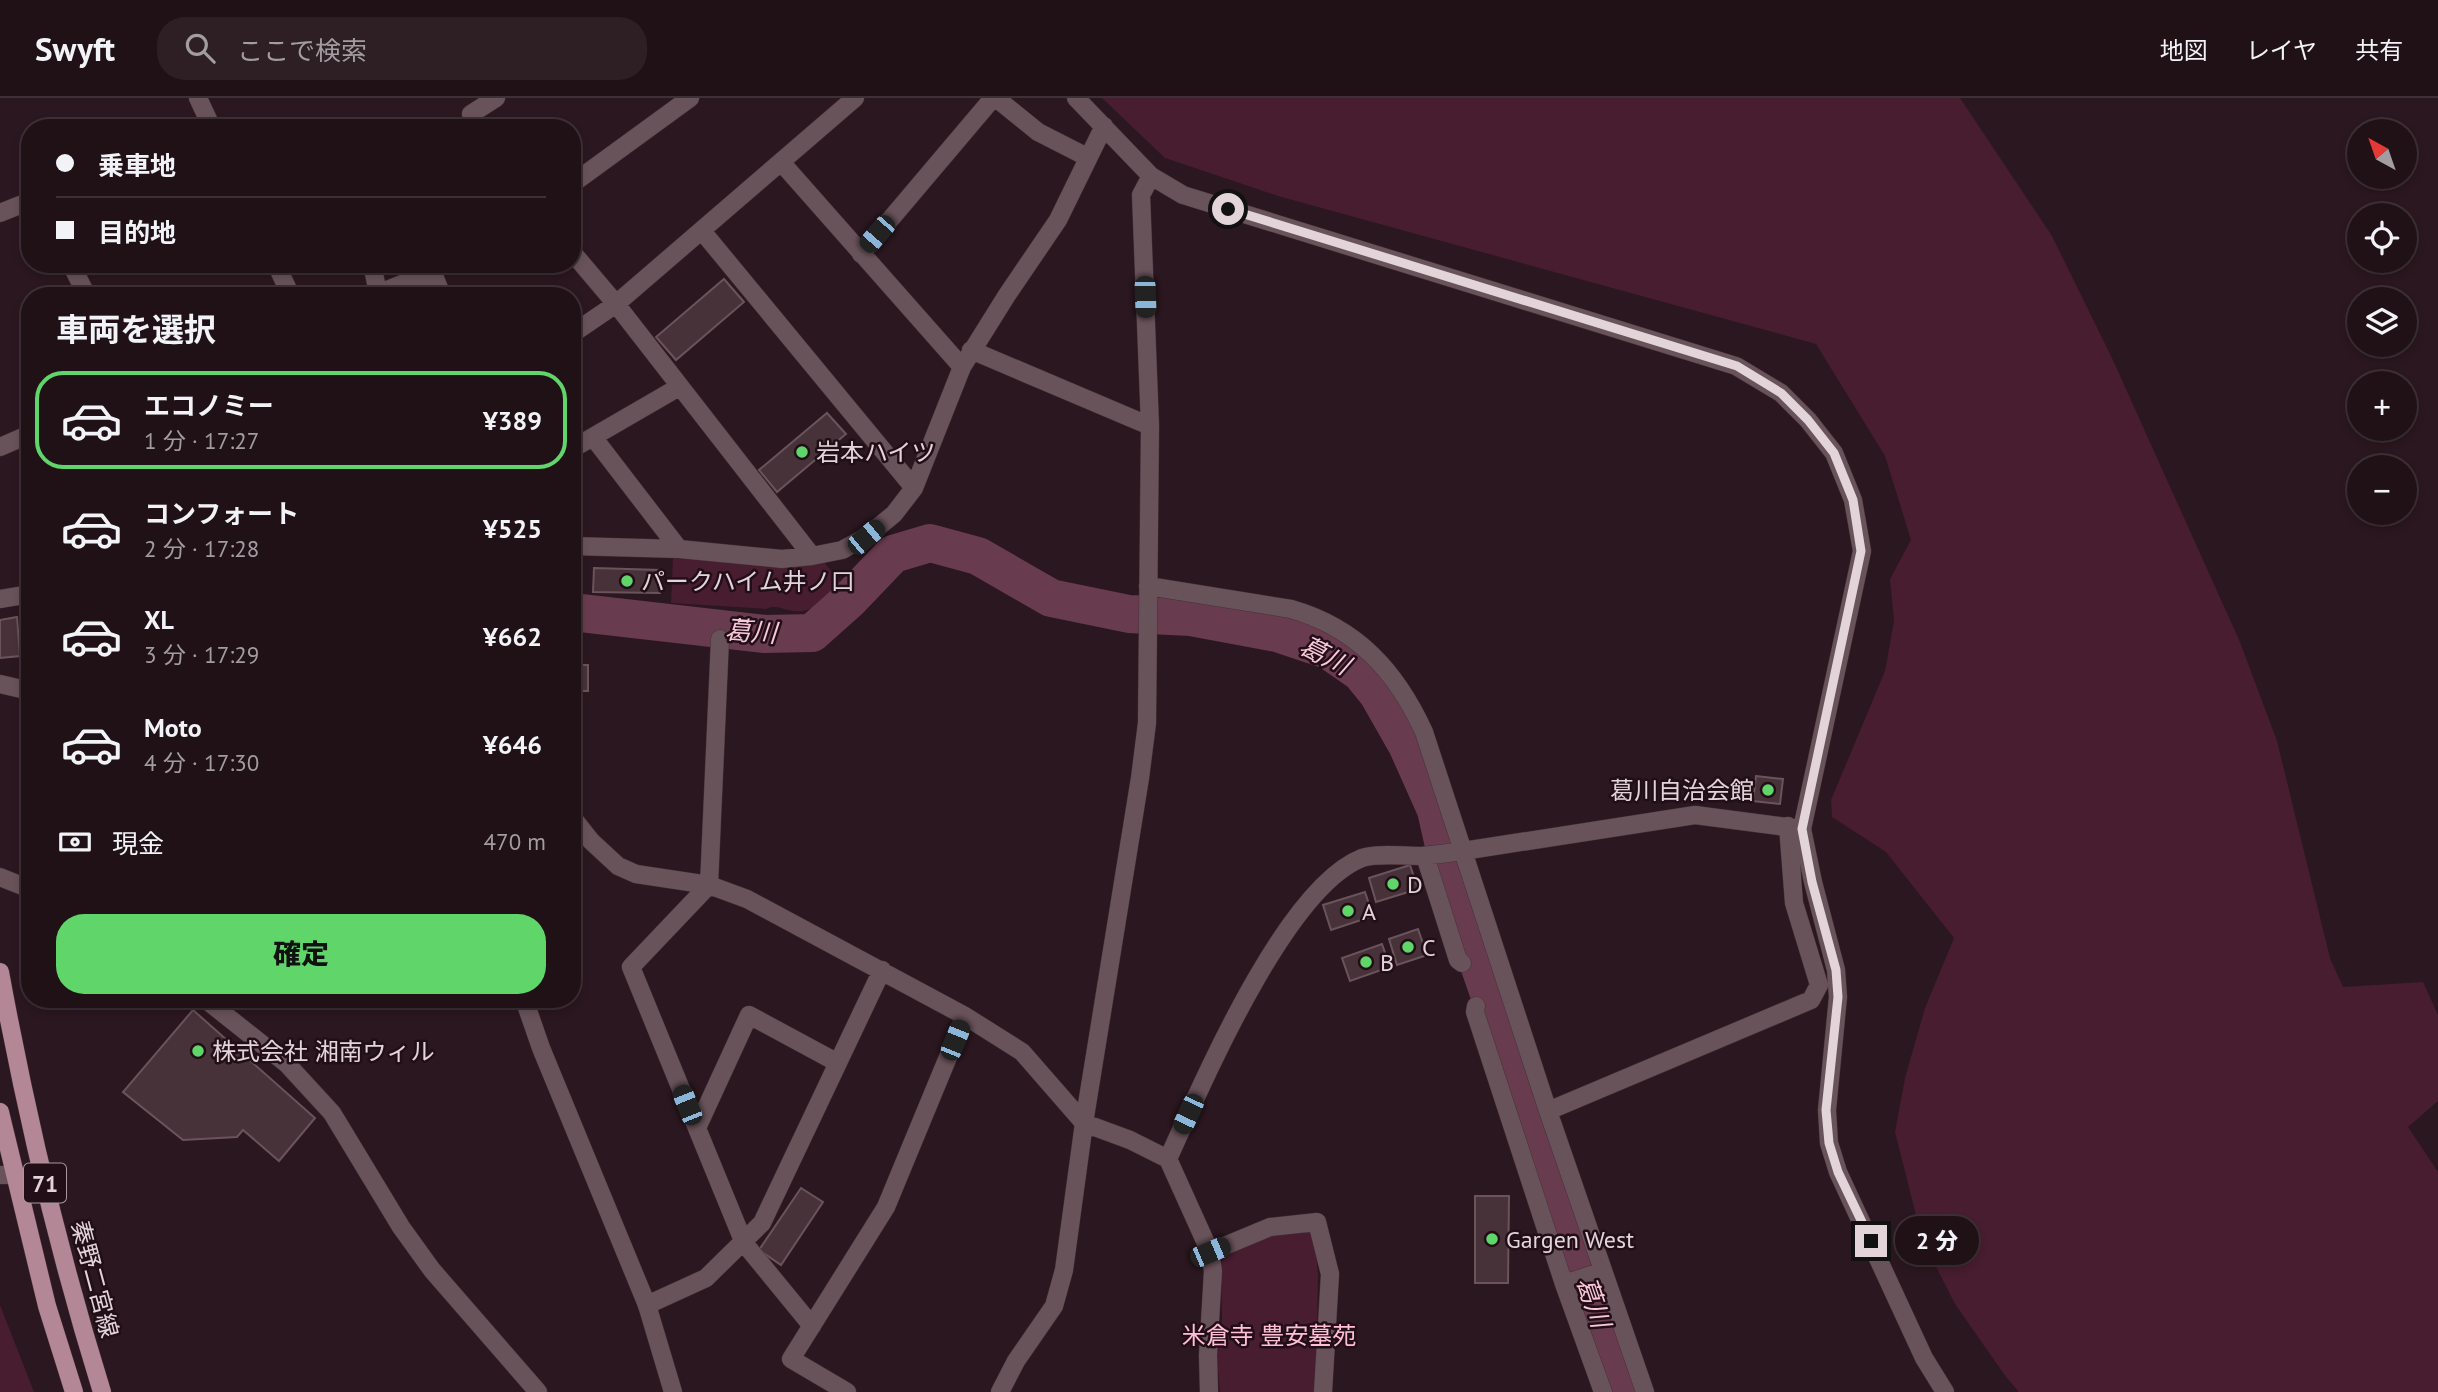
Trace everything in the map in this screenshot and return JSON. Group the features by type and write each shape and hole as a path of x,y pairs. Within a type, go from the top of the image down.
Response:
{"main road":[{"name":"秦野二宮線","path":"0,972 13,1044 50,1206 102,1392"},
{"name":"71","path":"0,1112 7,1175 74,1392"}],"street":[{"path":"198,98 203,119"},
{"path":"473,119 471,114 496,98"},
{"path":"581,177 690,98"},
{"path":"581,328 617,304 855,98"},
{"path":"861,254 994,98 1038,132 1087,157"},
{"path":"1076,98 1151,176 1183,195 1737,366 1781,393 1808,420 1834,453 1853,500 1861,551 1795,828 1794,903 1819,985 1811,1000 1548,1111"},
{"path":"581,546 679,549 782,559 842,550 866,537 894,514 915,488 961,367 1058,220 1104,126"},
{"path":"781,162 961,367"},
{"path":"1000,1392 1016,1361 1054,1306 1064,1270 1084,1123 1147,723 1150,426 1141,195 1151,176"},
{"path":"0,213 21,205"},
{"path":"702,231 915,488"},
{"path":"581,262 617,304 812,556"},
{"path":"395,287 419,277 435,278 438,287"},
{"path":"971,350 1150,426"},
{"path":"581,444 679,387"},
{"path":"593,437 679,549"},
{"path":"0,447 21,438"},
{"path":"1148,586 1308,614 1348,634 1401,686 1424,732 1548,1111 1645,1392"},
{"path":"0,599 21,596"},
{"path":"720,639 709,885 631,967 744,1243 812,1326"},
{"path":"0,684 21,689"},
{"path":"1168,1159 1209,1069 1249,992 1295,919 1327,882 1365,857 1426,856 1695,815 1795,828"},
{"path":"581,828 618,866 636,874 709,885 747,899 965,1016 1022,1052 1084,1123 1130,1140 1168,1159 1210,1252 1213,1271 1208,1354 1209,1392"},
{"path":"1795,828 1836,970 1838,997 1826,1110 1829,1143 1838,1172 1924,1358 1945,1392"},
{"path":"1426,856 1458,960 1462,963"},
{"path":"0,877 21,885"},
{"path":"647,1305 706,1278 762,1223 882,970"},
{"path":"1476,1006 1475,1012 1564,1284 1603,1392"},
{"path":"217,1008 287,1063 332,1113 401,1227 432,1270 538,1392"},
{"path":"527,1008 541,1048 647,1305 673,1392"},
{"path":"697,1128 749,1015 838,1063"},
{"path":"847,1392 790,1359 886,1207 965,1016"},
{"path":"1210,1252 1270,1227 1317,1223 1330,1274 1323,1392"},
{"path":"1564,1284 1603,1271"}],"green space":[{"path":"1102,98 1960,98 2052,236 2112,358 2240,642 2277,741 2330,958 2343,987 2423,982 2438,1015 2438,1101 2408,1127 2438,1172 2438,1392 2019,1392 1955,1304 1922,1239 1895,1132 1905,1078 1925,1008 1954,938 1886,852 1832,817 1831,800 1885,671 1894,621 1890,579 1911,540 1885,456 1816,344 1278,196 1165,158"},
{"path":"673,558 792,566 823,561 841,583 824,601 804,611 775,607 766,609 671,603"},
{"name":"米倉寺 豊安墓苑","path":"1307,1231 1315,1237 1318,1276 1316,1392 1220,1392 1217,1359 1222,1319 1221,1263 1228,1251 1270,1235"},
{"path":"0,1305 34,1392 0,1392"}],"building":[{"path":"724,279 744,302 676,360 656,337"},
{"name":"岩本ハイツ","path":"827,413 846,434 777,492 759,470"},
{"name":"パークハイム井ノ口","path":"594,568 661,570 660,593 593,592"},
{"path":"17,617 20,656 0,658 0,620"},
{"path":"581,665 588,665 588,691 581,691"},
{"name":"葛川自治会館","path":"1756,776 1783,779 1780,804 1753,801"},
{"name":"D","path":"1410,865 1418,889 1376,902 1369,878"},
{"name":"A","path":"1365,892 1373,916 1331,930 1323,905"},
{"name":"C","path":"1418,929 1427,955 1397,965 1389,939"},
{"name":"B","path":"1382,944 1390,967 1350,981 1342,958"},
{"name":"株式会社 湘南ウィル","path":"193,1010 315,1118 279,1161 243,1130 237,1137 183,1140 123,1092"},
{"path":"801,1188 823,1202 781,1265 759,1250"},
{"name":"Gargen West","path":"1475,1196 1509,1196 1508,1283 1475,1283"}],"waterway":[{"name":"葛川","path":"581,613 765,634 812,633 849,600 893,554 930,543 978,556 1051,598 1129,614 1191,617 1277,633 1328,650 1361,673 1378,694 1407,745 1436,810 1453,886 1626,1392"}],"place":[{"name":"岩本ハイツ","path":"802,452"},
{"name":"パークハイム井ノ口","path":"627,581"},
{"name":"葛川自治会館","path":"1768,790"},
{"name":"D","path":"1393,884"},
{"name":"A","path":"1348,911"},
{"name":"C","path":"1408,947"},
{"name":"B","path":"1366,962"},
{"name":"株式会社 湘南ウィル","path":"198,1051"},
{"name":"Gargen West","path":"1492,1239"}],"route":[{"path":"1228,209 1737,366 1781,393 1808,420 1834,453 1853,500 1861,551 1802,829 1812,882 1836,970 1838,997 1826,1110 1829,1143 1838,1172 1871,1241"}]}
